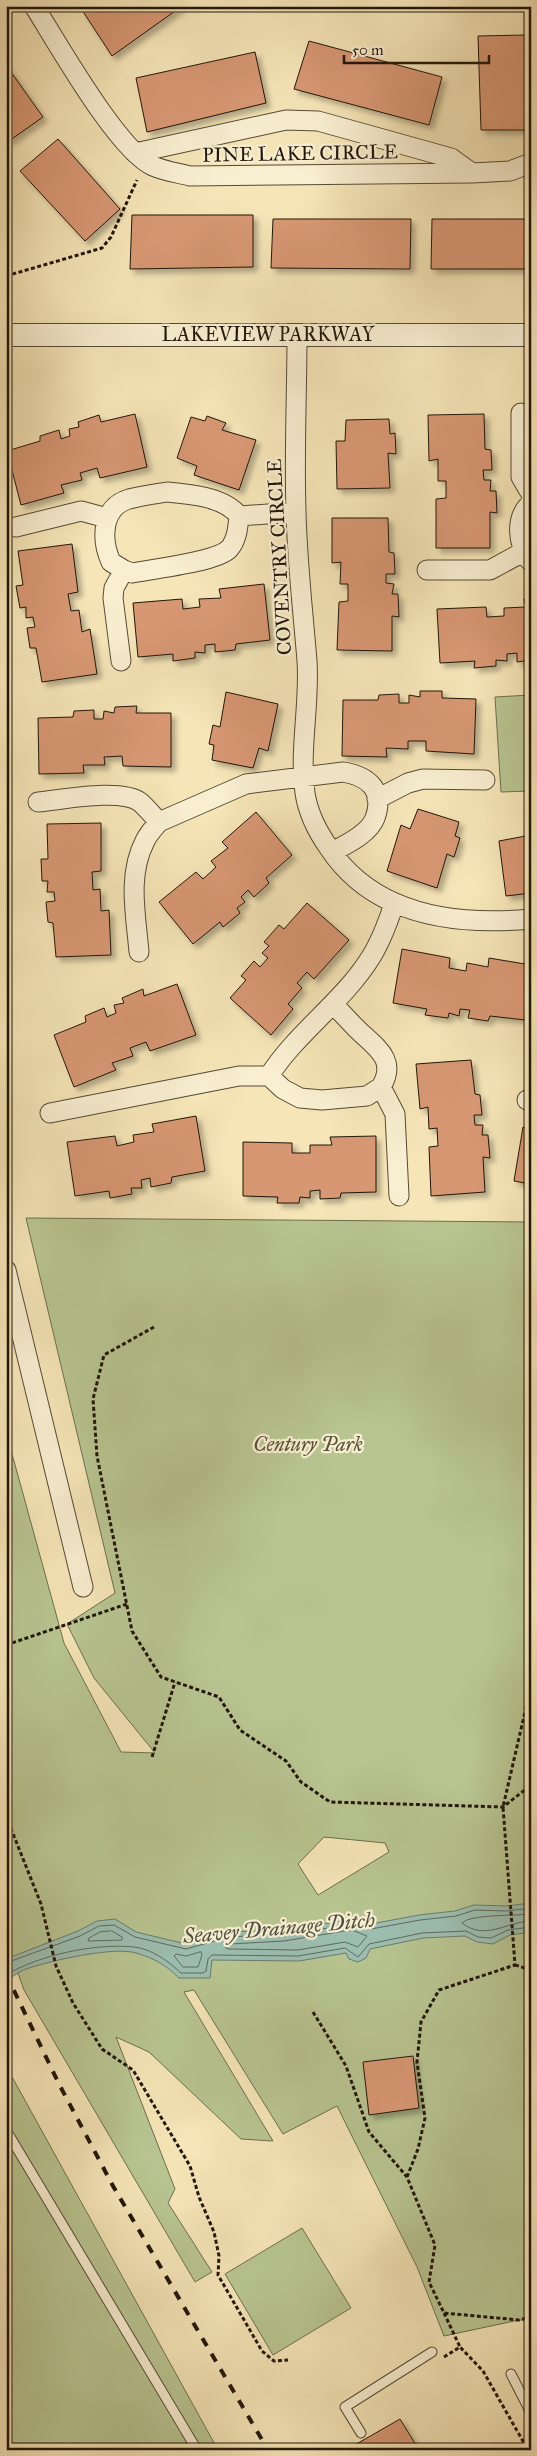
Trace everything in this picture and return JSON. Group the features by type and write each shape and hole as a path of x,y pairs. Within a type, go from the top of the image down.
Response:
{"street":[{"name":"PINE LAKE CIRCLE","path":"34,6 111,125 135,153 152,166 190,176 472,173 510,171 531,163"},
{"name":"PINE LAKE CIRCLE","path":"135,153 286,120 318,121 450,158 472,173"},
{"name":"COVENTRY CIRCLE","path":"297,334 296,512 308,677 304,733 304,777 311,816 319,833 349,873 370,891 394,904 408,910 454,918 494,921 531,919"},
{"name":"LAKEVIEW PARKWAY","path":"6,335 531,335"},
{"path":"521,413 521,477 531,494"},
{"path":"168,492 189,494 232,507 239,516 237,535 230,548 217,556 132,573 111,562 108,555 104,534 107,518 111,510 126,500 168,492"},
{"path":"427,570 490,570 527,557 520,543 521,516 531,504"},
{"path":"16,527 82,511 107,518"},
{"path":"239,516 296,512"},
{"path":"122,660 113,598 114,588 124,570"},
{"path":"139,952 134,901 134,870 145,841 159,822 246,784 343,772 358,774 375,789 377,799 374,819 348,844 332,852"},
{"path":"377,799 408,783 423,780 485,780"},
{"path":"38,802 115,795 139,802 159,822"},
{"path":"270,1076 283,1055 333,1004 370,958 387,925 394,904"},
{"path":"50,1113 239,1076 270,1076 283,1089 300,1098 322,1100 367,1096 381,1087 385,1080 387,1067 383,1055 333,1004"},
{"path":"381,1087 395,1114 399,1196"},
{"path":"6,1270 83,1587"}],"lane":[{"path":"6,2130 197,2450"},
{"path":"361,2433 344,2407 432,2352"},
{"path":"511,2374 531,2413"}],"path":[{"path":"6,276 102,248 111,237 137,180"},
{"path":"154,1327 104,1355 93,1399 97,1456 132,1631 161,1677 219,1697 240,1730 286,1761 301,1782 330,1802 503,1807 531,1785"},
{"path":"6,1645 127,1604"},
{"path":"152,1757 175,1682"},
{"path":"515,1965 503,1807 531,1686"},
{"path":"6,1816 41,1904 56,1966 73,2003 102,2049 132,2070 190,2166 199,2197 214,2232 219,2256 218,2275 262,2351 274,2361 288,2360"},
{"path":"407,2177 418,2149 425,2118 417,2062 421,2022 439,1990 515,1965 531,1970"},
{"path":"314,2012 346,2066 369,2132 407,2177 435,2245 429,2282 460,2347 483,2371 528,2450"},
{"path":"444,2313 519,2320 531,2317"},
{"path":"437,2361 460,2347"}],"green space":[{"path":"531,695 531,791 501,792 495,697"},
{"name":"Century Park","path":"26,1218 531,1222 531,2320 519,2320 444,2336 417,2267 337,2106 283,2134 194,1990 184,1992 273,2141 241,2139 149,2052 116,2037 175,2189 168,2203 212,2272 195,2282 24,1990 6,1940 6,1432 64,1643 121,1752 155,1753 94,1678 67,1624 115,1593","holes":["324,1837 385,1843 389,1852 318,1895 298,1864"]},
{"path":"6,2066 218,2450 6,2450"},
{"path":"302,2228 351,2308 273,2355 225,2274"}],"water":[{"path":"531,1903 531,1932 510,1935 493,1944 477,1942 465,1936 423,1938 370,1949 366,1958 358,1962 349,1959 346,1953 299,1961 212,1960 210,1978 179,1978 159,1962 148,1957 126,1951 113,1951 81,1955 36,1966 21,1971 6,1981 6,1959 78,1931 97,1921 115,1919 136,1932 186,1944 228,1932 282,1930 353,1918 371,1924 419,1915 455,1911 474,1905 506,1906"}],"building":[{"path":"88,6 182,6 112,56 82,10"},
{"path":"527,35 530,130 481,130 478,36"},
{"path":"309,41 442,77 429,125 294,89"},
{"path":"255,52 266,103 147,132 136,78"},
{"path":"6,65 43,117 6,143"},
{"path":"58,139 120,209 85,241 20,171"},
{"path":"132,215 253,215 253,267 130,269"},
{"path":"273,219 411,219 410,269 271,268"},
{"path":"432,219 531,219 531,269 431,269"},
{"path":"135,414 147,467 100,478 97,468 80,473 82,480 61,485 64,493 21,505 7,451 40,441 40,436 59,430 61,439 70,436 69,429 79,427 78,422 99,415 101,422"},
{"path":"484,414 485,449 491,450 492,470 483,470 484,480 491,480 490,491 496,491 497,513 490,512 490,548 436,548 436,499 446,498 446,481 438,481 438,459 429,461 428,415"},
{"path":"207,416 226,423 222,430 256,440 239,490 194,475 197,466 177,458 191,417 205,421"},
{"path":"389,419 390,434 395,433 396,454 388,453 390,488 337,489 336,441 345,441 346,420"},
{"path":"332,518 388,518 389,552 394,553 395,574 386,574 386,583 394,584 392,594 398,594 399,617 392,616 392,651 337,650 339,602 348,601 348,584 340,584 341,562 332,563"},
{"path":"72,544 78,592 68,594 71,611 79,610 82,632 90,629 97,674 42,682 36,648 30,648 27,628 35,627 33,617 26,618 26,607 20,608 16,586 23,585 18,551"},
{"path":"264,584 270,640 236,644 235,650 215,652 215,644 205,645 205,653 195,652 195,658 173,661 173,654 138,657 133,603 182,599 183,609 200,607 199,599 221,598 219,589"},
{"path":"531,598 531,660 517,662 517,653 507,654 507,661 496,660 496,666 474,668 475,661 440,663 437,609 486,607 487,617 504,616 504,608 526,607 524,599"},
{"path":"420,691 442,691 442,698 476,699 474,754 426,751 426,741 408,741 408,749 386,748 387,757 342,756 343,700 378,700 379,695 399,694 399,703 409,703 409,695 420,697"},
{"path":"226,692 278,704 268,751 259,748 253,768 212,760 214,745 209,744 213,725 220,727"},
{"path":"137,706 136,713 171,713 171,767 123,766 122,756 104,757 105,765 83,765 84,773 39,774 38,718 73,717 74,711 94,710 94,719 103,719 104,711 114,713 115,707"},
{"path":"418,809 459,822 455,836 460,838 454,857 447,854 437,888 387,871 401,825 410,829"},
{"path":"256,812 292,855 266,878 269,883 254,897 248,890 241,897 245,902 237,908 240,913 223,927 220,922 193,944 159,902 196,872 203,879 216,867 211,861 228,848 222,842"},
{"path":"101,823 101,871 92,872 93,890 100,889 101,911 109,910 111,955 56,957 53,923 48,922 46,902 55,901 54,892 47,892 48,881 42,881 41,859 48,859 47,824"},
{"path":"531,835 531,893 506,896 499,841"},
{"path":"307,903 349,940 314,979 307,972 297,983 302,988 288,1004 293,1009 271,1035 230,998 246,980 241,976 254,961 260,967 268,958 262,953 269,946 264,942 279,925 284,929"},
{"path":"402,949 450,958 449,968 466,971 467,963 488,967 489,958 531,965 531,981 525,1020 490,1016 488,1021 468,1018 470,1010 460,1009 459,1016 449,1013 448,1018 425,1015 427,1009 393,1003"},
{"path":"177,984 196,1035 150,1051 146,1042 130,1048 133,1056 112,1063 116,1070 74,1087 54,1035 86,1022 85,1016 104,1008 107,1017 116,1013 114,1005 124,1003 122,998 143,989 144,996"},
{"path":"471,1060 475,1094 480,1095 482,1115 474,1115 475,1125 483,1125 482,1135 488,1135 490,1158 483,1157 485,1192 431,1196 429,1147 438,1146 437,1128 429,1129 428,1107 420,1109 416,1064"},
{"path":"196,1116 205,1171 172,1177 171,1183 151,1187 150,1178 141,1180 142,1188 131,1188 132,1194 110,1198 109,1191 75,1196 67,1142 115,1136 117,1146 134,1142 133,1135 154,1132 152,1124"},
{"path":"523,1127 531,1129 531,1184 514,1181"},
{"path":"376,1136 376,1192 341,1193 340,1198 320,1199 320,1190 310,1191 310,1198 300,1197 299,1203 277,1203 278,1197 243,1196 243,1142 292,1143 292,1153 310,1153 310,1145 332,1145 330,1137"},
{"path":"413,2056 419,2108 369,2115 363,2062"},
{"path":"400,2419 419,2450 346,2450"}],"railway":[{"path":"6,1974 59,2084 113,2186 268,2450"}],"water label":[{"name":"Seavey Drainage Ditch","path":"279,1928"}]}
